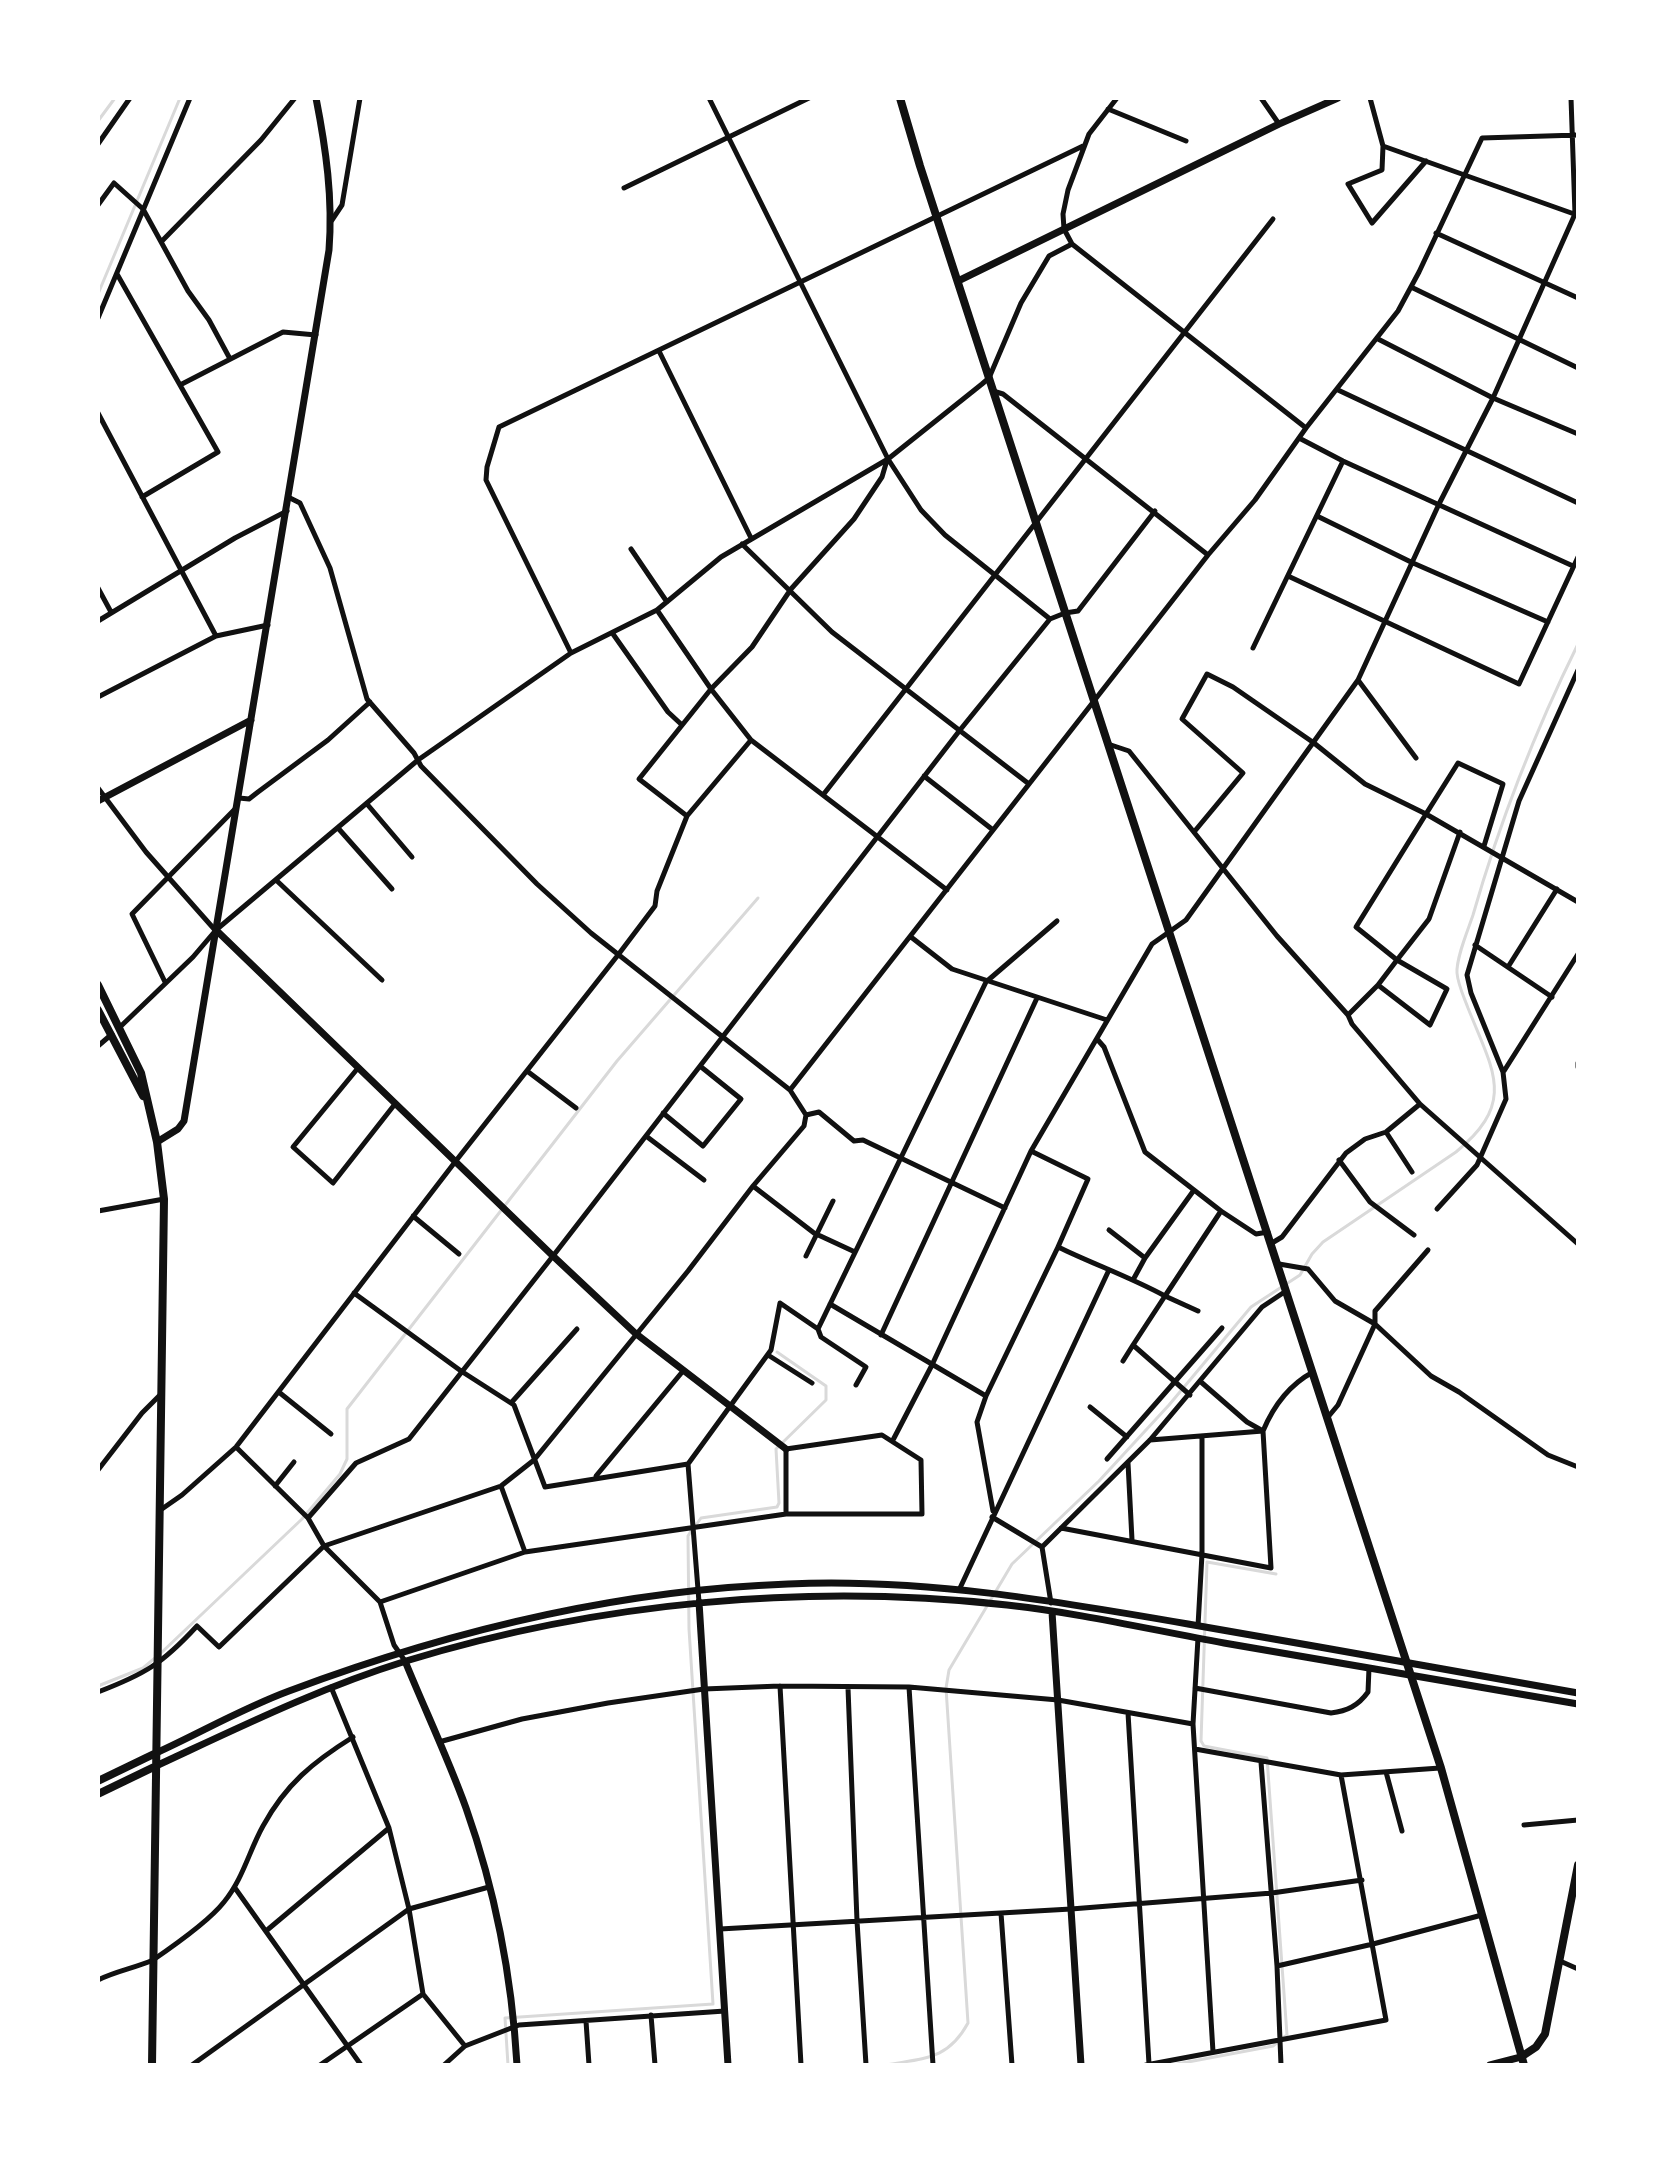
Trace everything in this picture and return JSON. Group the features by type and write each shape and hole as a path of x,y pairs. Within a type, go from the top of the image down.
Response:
{"main road":[{"path":"900,98 1441,1768 1522,2061"},
{"path":"98,985 141,1073 157,1142 164,1199 152,2065"},
{"path":"98,1010 147,1103"},
{"path":"98,1781 156,1753"},
{"path":"98,1794 156,1766"},
{"path":"1522,2061 1545,2034 1575,1895 1578,1865"}],"street":[{"path":"98,144 130,98"},
{"path":"98,318 190,98"},
{"path":"162,241 261,140 295,98"},
{"path":"157,1142 178,1129 184,1121 316,335 332,220 327,154 316,98"},
{"path":"332,220 342,205 360,98"},
{"path":"709,98 888,459 921,510 945,535 1050,619"},
{"path":"624,188 809,98"},
{"path":"1117,98 1089,134 1068,190 1063,214 1064,229 1072,244 1306,428"},
{"path":"1261,98 1279,124"},
{"path":"958,281 1338,98"},
{"path":"1370,98 1383,146 1382,170 1348,184 1372,223 1426,161"},
{"path":"893,1440 932,1365 1031,1151 1152,944 1186,920 1358,680 1577,215 1571,98"},
{"path":"1108,109 1186,141"},
{"path":"790,1090 1208,555 1255,500 1306,428 1378,339 1411,287 1482,138 1575,135"},
{"path":"571,653 486,480 499,427 1083,146"},
{"path":"1383,146 1577,215"},
{"path":"98,205 114,183 143,209 229,357"},
{"path":"823,795 1273,219"},
{"path":"1436,233 1578,298"},
{"path":"98,1046 193,957 216,930 418,760 571,653 657,610 694,578 751,538 888,459 989,378 1021,303 1049,256 1072,244"},
{"path":"117,274 218,452 142,497"},
{"path":"1411,287 1578,368"},
{"path":"180,385 229,357 283,332 316,335"},
{"path":"1378,339 1493,398 1578,434"},
{"path":"659,351 751,538"},
{"path":"1338,390 1578,503"},
{"path":"993,391 1003,394 1086,457 1208,555"},
{"path":"98,413 216,636"},
{"path":"1299,438 1573,566"},
{"path":"687,816 639,779 711,689 752,647 791,589 854,519 882,477 888,459"},
{"path":"1253,648 1343,461"},
{"path":"98,1692 142,1675 157,1665 197,1626 219,1647 324,1546 501,1486 534,1460 804,1126 806,1115 790,1090 618,955 537,884 421,766 370,702 330,568 300,503 290,498"},
{"path":"98,621 181,570 283,511 288,511"},
{"path":"308,1518 356,1463 409,1439 960,730 1050,619 1078,611 1155,511"},
{"path":"1317,516 1413,563 1548,622"},
{"path":"742,544 832,632 1029,784"},
{"path":"631,549 667,602"},
{"path":"1288,576 1519,684 1578,557"},
{"path":"98,588 111,612"},
{"path":"657,610 711,689 751,740 947,890"},
{"path":"98,697 216,636 268,625"},
{"path":"613,634 668,712 682,725"},
{"path":"1437,1209 1477,1165 1506,1099 1503,1072 1471,993 1467,975 1499,855 1519,801 1578,670"},
{"path":"1194,832 1243,773 1182,719 1207,674 1233,687 1314,743 1365,784 1460,832 1578,902"},
{"path":"1358,680 1416,758"},
{"path":"165,982 132,914 238,802 249,799 328,740 370,702"},
{"path":"101,800 251,720"},
{"path":"159,1511 236,1447 618,955 655,906 657,891 687,816 751,740"},
{"path":"1108,744 1129,751 1222,869 1420,1104 1578,1244"},
{"path":"1378,985 1430,1025 1447,989 1397,960 1356,927 1458,763 1503,784 1485,847"},
{"path":"924,776 993,830"},
{"path":"98,788 101,800 216,930 635,1333 786,1449 882,1435 921,1460 922,1514 786,1514 525,1552 380,1602"},
{"path":"367,804 412,857"},
{"path":"338,828 392,889"},
{"path":"1348,1015 1378,985 1429,919 1460,832"},
{"path":"276,880 382,980"},
{"path":"1508,967 1557,889"},
{"path":"818,1329 986,982 1057,921"},
{"path":"911,937 952,969 1107,1020"},
{"path":"1475,945 1552,997"},
{"path":"1503,1072 1578,954"},
{"path":"881,1335 1037,998"},
{"path":"1097,1039 1104,1047 1145,1152 1256,1234 1268,1232"},
{"path":"663,1113 703,1146 741,1099 700,1066"},
{"path":"358,1068 293,1147 333,1183 395,1104"},
{"path":"527,1071 576,1108"},
{"path":"1272,1243 1282,1237 1339,1160 1365,1139 1386,1132 1420,1104"},
{"path":"806,1115 819,1112 854,1141 863,1140 1005,1208"},
{"path":"1386,1132 1412,1172"},
{"path":"646,1136 704,1180"},
{"path":"1031,1151 1088,1179 986,1396 977,1422 993,1514 1041,1546 1051,1601 1081,2065"},
{"path":"1339,1160 1370,1202 1414,1235"},
{"path":"753,1186 817,1235 855,1252"},
{"path":"1133,1280 1145,1258 1194,1190"},
{"path":"98,1211 164,1199"},
{"path":"806,1256 833,1201"},
{"path":"1123,1361 1221,1211"},
{"path":"413,1216 459,1254"},
{"path":"1109,1230 1145,1258"},
{"path":"1058,1247 1198,1311"},
{"path":"1328,1417 1338,1405 1375,1324 1375,1311 1380,1302 1428,1250"},
{"path":"1279,1264 1308,1269 1335,1301 1375,1324 1431,1376 1459,1392 1548,1455 1578,1467"},
{"path":"960,1588 1108,1272"},
{"path":"1041,1546 1150,1440 1262,1307 1287,1290"},
{"path":"354,1293 461,1371 511,1403 545,1487 688,1464"},
{"path":"728,2065 695,1526 688,1464 771,1350 780,1303 818,1329 821,1337 866,1367 856,1385"},
{"path":"830,1304 986,1396"},
{"path":"1107,1459 1222,1328"},
{"path":"511,1403 577,1329"},
{"path":"1133,1345 1189,1394"},
{"path":"768,1355 812,1383"},
{"path":"596,1477 683,1371"},
{"path":"1061,1528 1271,1568 1263,1431 1271,1413 1284,1396 1314,1372"},
{"path":"1201,1382 1247,1422 1263,1431"},
{"path":"280,1393 331,1434"},
{"path":"98,1470 142,1413 160,1395"},
{"path":"1090,1407 1127,1437"},
{"path":"1150,1440 1263,1431"},
{"path":"1198,1626 1202,1554 1202,1438"},
{"path":"236,1447 308,1518 324,1546 380,1602 398,1652 405,1661 466,1809 489,1887 515,2027 517,2065"},
{"path":"786,1449 786,1514"},
{"path":"275,1486 294,1462"},
{"path":"1128,1462 1132,1540"},
{"path":"501,1486 525,1552"},
{"path":"156,1753 285,1693 398,1652 487,1626 581,1606 788,1583 960,1588 1051,1601 1578,1693"},
{"path":"156,1766 331,1687 405,1661 495,1637 635,1611 699,1602 777,1597 864,1596 995,1604 1578,1704"},
{"path":"1198,1638 1193,1724 1213,2052"},
{"path":"1195,1688 1331,1713 1342,1712 1353,1707 1368,1692 1369,1668"},
{"path":"439,1742 522,1719 608,1703 704,1689 780,1686 909,1687 1058,1700 1193,1724"},
{"path":"780,1686 801,2065"},
{"path":"331,1687 389,1828 409,1909 423,1994 465,2046"},
{"path":"909,1687 933,2063"},
{"path":"848,1688 866,2063"},
{"path":"1128,1713 1147,2065 1386,2020 1341,1775"},
{"path":"98,1980 153,1960 222,1905 235,1888 262,1827 287,1790 320,1757 353,1737"},
{"path":"1195,1749 1341,1775 1441,1768"},
{"path":"1261,1762 1277,1966 1281,2065"},
{"path":"1386,1772 1402,1831"},
{"path":"1524,1825 1578,1820"},
{"path":"266,1931 389,1828"},
{"path":"720,1929 1071,1909 1272,1893 1362,1880"},
{"path":"192,2065 409,1909 489,1887"},
{"path":"235,1888 361,2065"},
{"path":"1001,1913 1012,2065"},
{"path":"1277,1966 1483,1914"},
{"path":"1560,1961 1578,1969"},
{"path":"320,2065 423,1994"},
{"path":"444,2065 465,2046 519,2025 725,2011"},
{"path":"651,2015 655,2065"},
{"path":"586,2021 589,2065"},
{"path":"1490,2065 1522,2061"}],"waterway":[{"path":"98,121 115,98"},
{"path":"98,294 180,98"},
{"path":"886,2065 943,2051 968,2023 946,1688 949,1670 1012,1564 1099,1481 1169,1405 1251,1307 1300,1275 1323,1242 1456,1152 1487,1117 1493,1101 1491,1068 1460,986 1458,960 1520,777 1578,644"},
{"path":"161,1653 302,1519 340,1474 347,1459 347,1409 617,1061 758,898"},
{"path":"696,1525 701,1518 777,1507 779,1503 776,1449 826,1400 826,1386 777,1352"},
{"path":"508,2065 505,2018 713,2004 689,1629 688,1536 691,1531"},
{"path":"1276,1574 1207,1562 1201,1741 1204,1746 1267,1758 1287,2035 1284,2037"},
{"path":"98,1686 143,1668 155,1658"},
{"path":"1172,2065 1273,2046 1278,2042"}]}
